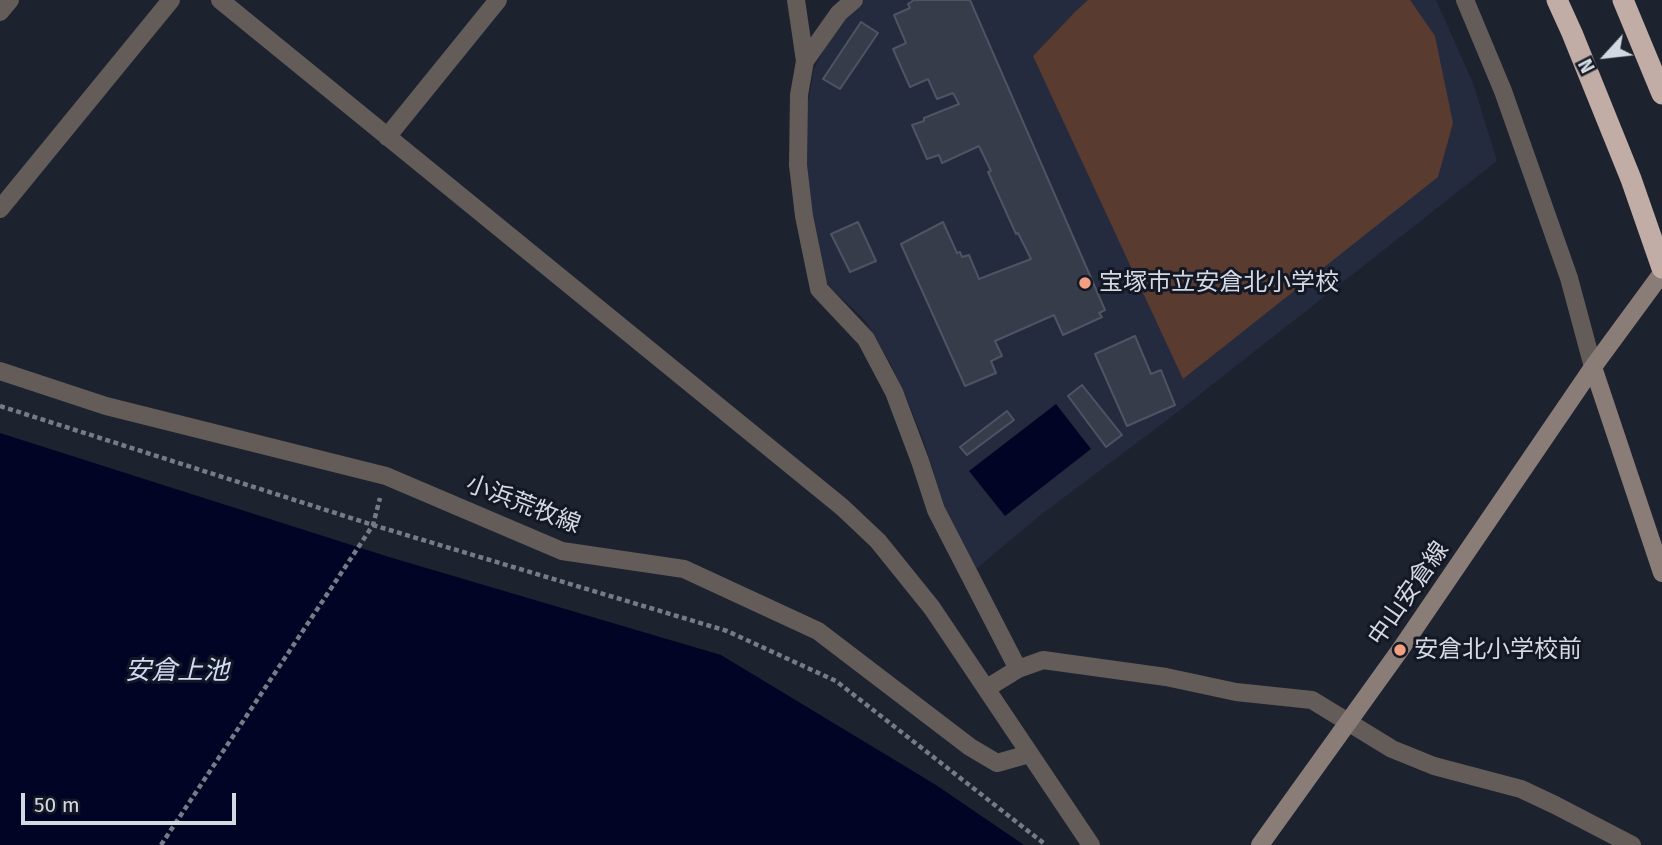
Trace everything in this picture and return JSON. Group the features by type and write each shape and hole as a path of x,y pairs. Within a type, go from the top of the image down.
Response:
{"highway":[{"path":"1557,0 1631,180 1662,270"},
{"path":"1623,0 1662,94"}],"street":[{"path":"0,12 10,0"},
{"path":"0,209 171,0"},
{"path":"219,0 842,507 878,541 932,608 1091,845"},
{"path":"387,137 498,0"},
{"path":"796,0 805,61 799,95 798,165 804,216 819,289 866,339 894,393 936,510 1018,669"},
{"path":"805,61 839,13 854,0"},
{"path":"1465,0 1503,91 1569,278 1593,367 1662,573"},
{"name":"中山安倉線","path":"1260,845 1467,554 1662,270"},
{"name":"小浜荒牧線","path":"0,371 106,407 386,477 562,551 684,569 818,631 970,747 997,763 1029,754"},
{"path":"987,688 1018,669 1042,660 1166,677 1236,692 1312,701 1392,749 1434,766 1521,789 1632,845"}],"path":[{"path":"0,406 373,525 727,631 836,681 1046,845"},
{"path":"161,845 373,525"}],"shaded area":[{"name":"宝塚市立安倉北小学校","path":"864,0 1436,0 1473,83 1497,161 1166,421 1038,517 975,570 950,525 925,445 890,363 865,320 824,278 807,168 807,107 814,69 837,25"},
{"path":"1088,0 1410,0 1435,36 1453,123 1438,177 1183,379 1033,56"}],"water":[{"path":"1056,404 1091,449 1005,516 969,471"},
{"name":"安倉上池","path":"0,433 389,557 721,655 936,785 1024,845 0,845"}],"building":[{"path":"914,0 970,0 1105,310 1099,313 1102,317 1063,335 1054,315 995,341 1002,356 991,361 996,373 965,386 901,244 943,222 957,253 960,252 962,257 969,255 979,279 1031,259 1018,233 1016,234 979,146 942,163 939,155 927,159 912,125 959,104 953,93 937,99 928,79 910,87 893,49 906,43 894,15 910,8 908,4"},
{"path":"861,22 878,33 840,89 823,79"},
{"path":"858,222 876,261 850,272 831,234"},
{"path":"1135,336 1151,374 1161,370 1175,405 1127,426 1095,354"},
{"path":"1082,385 1122,435 1106,447 1068,396"},
{"path":"1007,411 1014,420 967,455 960,447"}],"place":[{"name":"宝塚市立安倉北小学校","path":"1085,283"},
{"name":"安倉北小学校前","path":"1400,650"}]}
